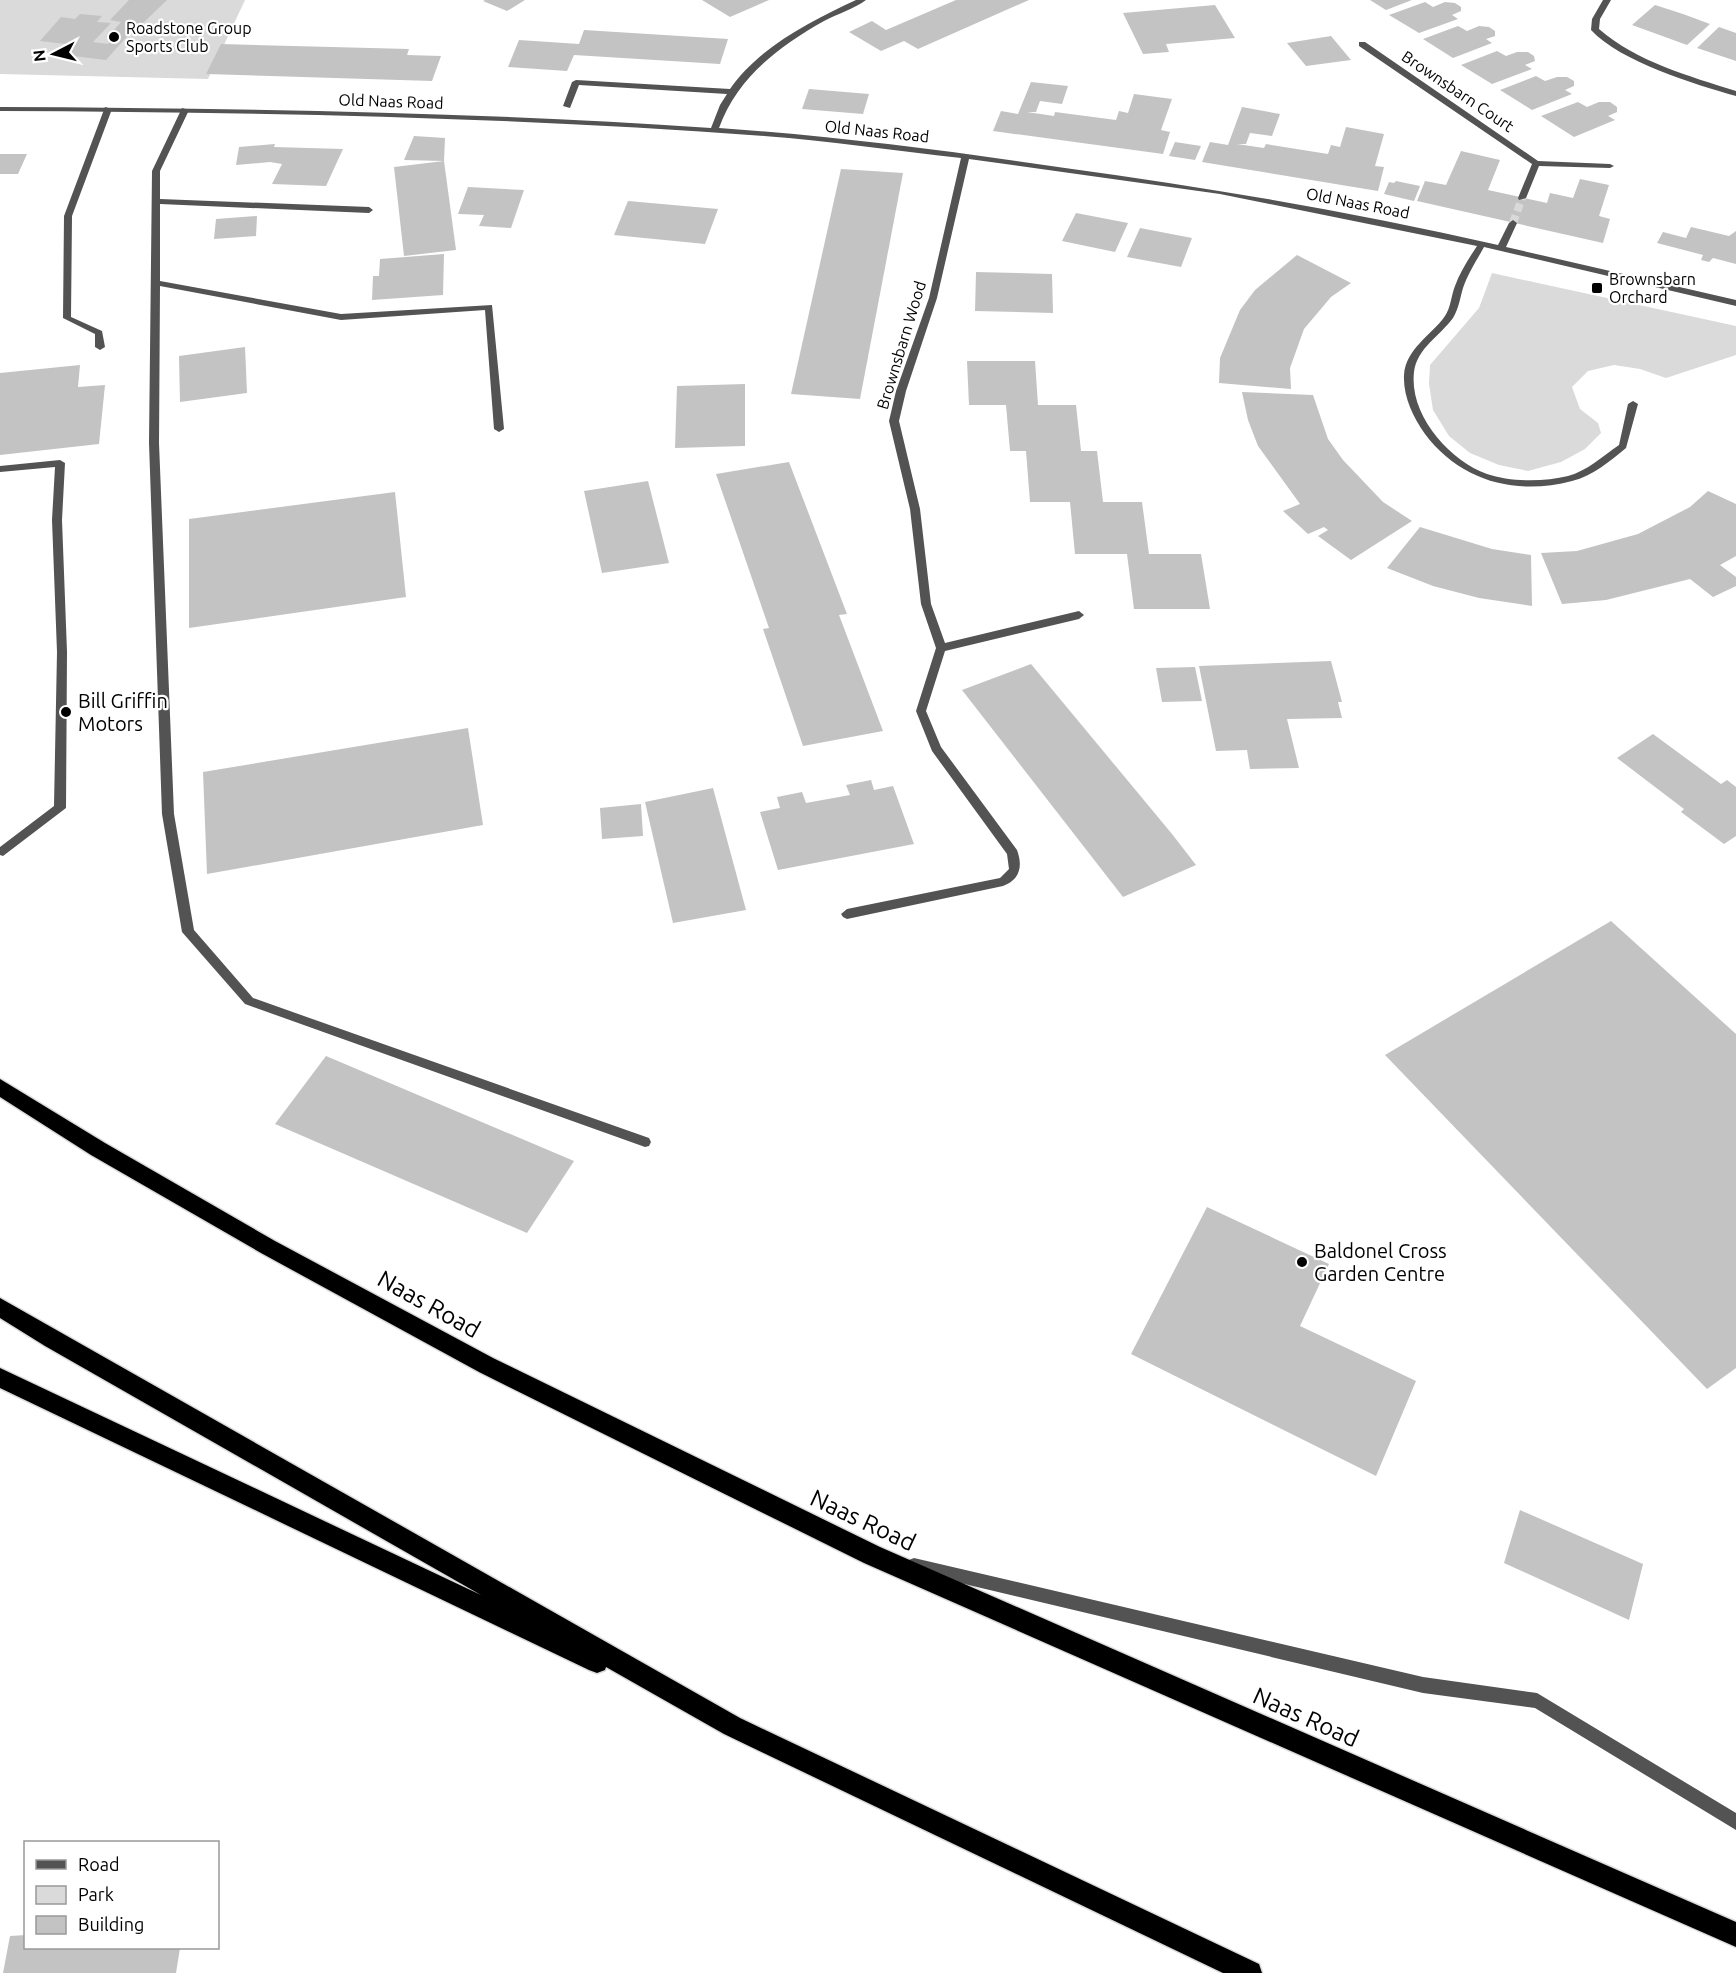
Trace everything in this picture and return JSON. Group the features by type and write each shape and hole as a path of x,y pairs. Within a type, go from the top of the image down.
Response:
{"highway":[{"name":"Naas Road","path":"0,1087 138,1172 268,1247 486,1365 872,1555 1736,1935"},
{"path":"0,1307 51,1339 732,1726"},
{"path":"0,1378 1250,1973"}],"street":[{"path":"714,130 725,104 750,72 788,40 821,19 862,0"},
{"path":"1607,0 1596,19 1595,30 1601,36 1635,56 1736,94"},
{"name":"Brownsbarn Court","path":"1362,44 1536,163"},
{"path":"567,106 576,82 733,92"},
{"name":"Old Naas Road","path":"0,109 185,110 589,122 767,134 966,156 1220,192 1482,244 1736,303"},
{"path":"100,347 99,333 67,318 68,216 108,109"},
{"path":"185,110 156,171 154,443 168,814 188,932 249,1001 645,1142"},
{"name":"Brownsbarn Wood","path":"941,648 926,604 915,509 894,421 901,391 933,298 966,156"},
{"path":"1522,198 1536,163 1610,166"},
{"path":"156,201 369,210"},
{"path":"1500,248 1513,223"},
{"path":"1482,244 1459,285 1450,315 1420,345 1409,372 1409,398 1424,427 1443,448 1468,469 1498,480 1565,480 1590,470 1623,446 1633,404"},
{"path":"155,283 341,317 489,307 499,429"},
{"path":"0,469 60,463 57,520 62,652 60,808 3,852 0,851"},
{"path":"847,915 1003,882 1015,870 1013,853 936,748 921,711 941,648 1079,615"},
{"path":"872,1555 1423,1685 1537,1701 1736,1822"}],"green space":[{"name":"Roadstone Group Sports Club","path":"0,0 245,0 208,79 0,74"},
{"path":"1492,273 1736,326 1736,355 1666,378 1640,369 1614,365 1588,371 1572,387 1580,409 1598,423 1601,433 1585,449 1561,462 1528,471 1499,465 1470,453 1449,436 1433,410 1429,384 1430,365 1479,308"}],"building":[{"path":"129,0 167,0 142,24 138,24 106,60 57,54 66,44 40,41 61,17 75,19 80,14 102,16 97,22 111,23 93,42 108,44 114,37 108,37 121,22 110,20"},
{"path":"525,0 507,11 483,1"},
{"path":"702,0 769,0 730,17"},
{"path":"956,0 1029,0 918,49 904,41 881,51 849,32 872,21 886,30"},
{"path":"1370,0 1412,0 1386,10"},
{"path":"1425,2 1433,7 1445,2 1455,3 1461,7 1461,11 1452,15 1458,19 1419,33 1389,15"},
{"path":"1215,5 1235,38 1166,44 1169,52 1143,54 1123,13"},
{"path":"1655,5 1710,24 1687,45 1632,25"},
{"path":"1458,26 1467,31 1479,26 1489,27 1495,31 1495,36 1486,39 1492,43 1453,58 1423,39"},
{"path":"1719,27 1736,33 1736,61 1697,48"},
{"path":"584,30 728,39 720,64 574,55 567,71 508,67 519,40 579,44"},
{"path":"1331,36 1351,60 1306,66 1287,43"},
{"path":"221,44 409,49 407,55 441,56 432,81 206,74"},
{"path":"1497,51 1506,56 1517,52 1528,52 1534,56 1535,61 1525,65 1532,69 1492,84 1461,65"},
{"path":"1536,76 1545,81 1567,77 1574,81 1574,86 1565,90 1572,94 1532,110 1500,90"},
{"path":"1031,82 1068,86 1062,104 1040,101 1036,112 1027,112 1054,116 1055,112 1116,120 1119,111 1128,113 1134,94 1172,99 1161,130 1170,132 1163,154 993,131 1001,111 1018,114"},
{"path":"809,89 869,94 863,114 802,109"},
{"path":"1578,102 1587,107 1599,102 1610,102 1617,107 1617,112 1608,116 1615,120 1574,137 1541,116"},
{"path":"1242,107 1280,114 1272,136 1250,133 1246,144 1237,144 1264,148 1266,144 1328,154 1331,145 1340,147 1346,127 1384,134 1375,166 1384,167 1378,191 1202,162 1210,142 1228,145"},
{"path":"414,136 445,138 444,161 404,160"},
{"path":"1175,142 1201,146 1195,160 1169,156"},
{"path":"275,144 274,147 343,149 326,186 272,184 282,164 270,162 236,165 239,147"},
{"path":"1461,151 1500,160 1488,190 1547,203 1550,193 1573,198 1580,179 1609,185 1599,216 1610,219 1603,243 1417,201 1425,181 1446,185"},
{"path":"0,154 27,154 18,174 0,174"},
{"path":"444,161 456,250 404,256 394,167"},
{"path":"841,169 903,173 860,399 791,394"},
{"path":"1396,181 1420,186 1414,201 1384,194 1389,182"},
{"path":"468,187 524,190 511,228 479,226 484,215 458,214"},
{"path":"628,201 718,209 705,244 614,235"},
{"path":"1076,213 1128,223 1115,252 1062,241"},
{"path":"257,216 256,236 214,239 216,219"},
{"path":"1691,227 1729,236 1736,231 1736,264 1713,258 1709,262 1701,260 1703,255 1657,243 1663,232 1686,238"},
{"path":"1140,228 1192,238 1181,267 1127,257"},
{"path":"444,254 443,295 372,300 373,276 379,276 380,259"},
{"path":"1297,255 1351,283 1331,297 1304,329 1290,368 1291,389 1219,383 1220,358 1240,310 1255,290"},
{"path":"976,272 1052,274 1053,313 975,311"},
{"path":"245,347 247,393 180,402 179,356"},
{"path":"967,361 1035,361 1038,405 1076,405 1081,451 1097,451 1103,502 1142,502 1149,554 1201,554 1210,609 1134,609 1127,554 1075,554 1070,502 1030,502 1026,451 1010,451 1006,405 969,405"},
{"path":"80,365 78,387 105,385 99,444 0,455 0,373"},
{"path":"745,384 745,446 675,448 677,386"},
{"path":"1242,392 1313,395 1328,439 1343,460 1383,502 1412,521 1351,560 1318,536 1328,530 1324,527 1308,534 1283,511 1300,504 1258,446 1248,420"},
{"path":"789,462 847,614 839,615 883,731 803,746 763,629 769,628 716,474"},
{"path":"648,481 669,563 602,573 584,491"},
{"path":"1708,491 1736,504 1736,556 1720,565 1736,577 1736,586 1713,597 1690,579 1606,600 1562,604 1541,553 1577,551 1638,534 1690,507"},
{"path":"395,492 406,597 189,628 189,519"},
{"path":"1420,527 1492,549 1531,555 1532,606 1479,598 1433,586 1387,568"},
{"path":"1331,661 1342,702 1338,702 1342,718 1287,719 1299,768 1250,769 1247,750 1216,751 1199,666"},
{"path":"1031,664 1196,865 1123,897 962,690"},
{"path":"1195,667 1202,701 1162,702 1156,668"},
{"path":"468,728 483,825 207,874 203,772"},
{"path":"1653,734 1721,784 1727,780 1736,787 1736,836 1724,844 1681,812 1684,809 1617,758"},
{"path":"871,780 874,790 893,786 914,844 778,870 760,812 780,808 777,797 802,792 806,803 850,795 846,785"},
{"path":"713,788 746,910 673,923 645,802"},
{"path":"641,804 643,836 602,839 600,808"},
{"path":"1611,921 1736,1034 1736,1368 1707,1389 1385,1055"},
{"path":"326,1056 574,1161 527,1233 275,1124"},
{"path":"1207,1207 1329,1264 1300,1326 1416,1381 1376,1476 1131,1354"},
{"path":"1520,1510 1643,1564 1629,1620 1504,1563"},
{"path":"24,1935 24,1949 180,1949 176,1973 3,1973 10,1936"}],"tunnel":[{"path":"1513,223 1522,198"}],"place":[{"name":"Roadstone Group Sports Club","path":"114,37"},
{"name":"Brownsbarn Orchard","path":"1597,288"},
{"name":"Bill Griffin Motors","path":"66,712"},
{"name":"Baldonel Cross Garden Centre","path":"1302,1262"}]}
